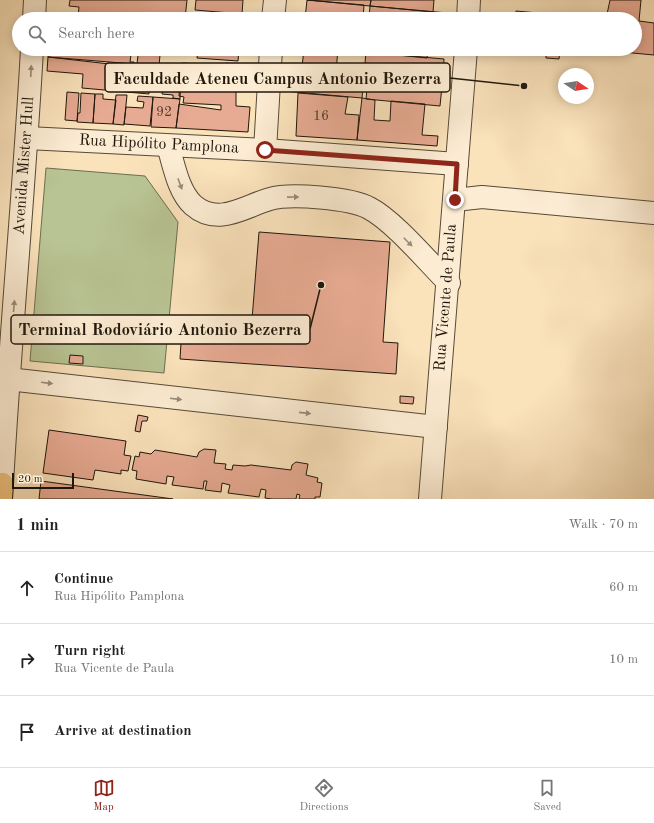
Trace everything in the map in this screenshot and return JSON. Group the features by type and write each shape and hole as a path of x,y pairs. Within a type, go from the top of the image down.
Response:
{"street":[{"path":"34,12 35,0"},
{"path":"274,12 275,0"},
{"path":"468,12 469,0"},
{"name":"Avenida Mister Hull","path":"1,489 32,56"},
{"path":"265,150 271,56"},
{"name":"Rua Vicente de Paula","path":"430,499 465,56"},
{"name":"Rua Hipólito Pamplona","path":"27,138 265,150 457,164"},
{"path":"168,146 184,194 192,204 204,212 218,214 237,212 270,199 293,197 348,201 369,208 390,223 448,283"},
{"path":"455,200 482,197 654,213"},
{"path":"8,379 436,428"}],"green space":[{"path":"46,168 145,176 178,222 164,373 30,361"}],"building":[{"path":"70,0 187,0 186,12 78,12 79,7 69,6"},
{"path":"196,0 243,0 242,12 195,10"},
{"path":"307,0 364,5 364,12 306,12"},
{"path":"307,0 371,0 370,6"},
{"path":"371,0 434,0 433,12 370,6"},
{"path":"610,0 641,0 640,12 607,12"},
{"path":"370,6 437,12 370,12"},
{"path":"642,21 654,23 654,55 642,54"},
{"path":"131,56 130,62 134,62 134,64 48,57"},
{"path":"138,56 160,56 159,66 137,64"},
{"path":"197,56 238,56 238,61 197,58"},
{"path":"303,56 337,56 336,70 302,67"},
{"path":"366,56 411,56 444,59 443,83 419,80 419,78 408,77 408,79 379,77 379,71 376,70 377,64 365,63"},
{"path":"407,56 427,56 427,58"},
{"path":"546,56 559,56 559,59 546,58"},
{"path":"48,57 127,66 126,84 149,86 149,94 82,88 83,74 47,71"},
{"path":"182,63 226,66 226,63 253,66 251,88 180,82"},
{"path":"164,67 181,68 180,99 173,98 173,95 162,94"},
{"path":"286,68 301,69 301,72 332,75 332,72 347,74 347,87 363,88 362,98 284,91"},
{"path":"368,78 442,86 440,106 366,99"},
{"path":"180,82 236,87 236,106 250,107 248,132 176,128 179,104 221,110 221,105 183,103 184,97 179,96"},
{"path":"67,92 79,93 77,121 65,120"},
{"path":"81,93 95,94 93,123 77,122 78,113 80,113"},
{"path":"298,93 348,97 345,114 359,115 357,140 296,136"},
{"path":"95,94 103,94 103,99 116,100 113,124 93,123"},
{"path":"116,95 127,95 124,125 113,124"},
{"path":"138,96 153,97 150,126 124,124 126,107 143,108 144,102 137,101"},
{"path":"153,97 180,99 176,128 151,127"},
{"path":"362,98 375,100 374,120 390,121 391,101 425,104 422,135 438,136 437,146 357,140"},
{"path":"259,232 390,242 383,342 398,343 396,374 180,359 182,327 251,332"},
{"path":"70,355 83,356 83,364 69,363"},
{"path":"400,396 414,397 413,404 400,403"},
{"path":"138,415 148,417 147,421 142,421 140,432 135,431"},
{"path":"49,430 126,441 124,455 131,456 128,471 121,470 121,474 95,470 93,480 43,473"},
{"path":"204,449 216,450 214,463 226,464 225,469 232,470 233,465 251,465 291,470 292,465 296,462 308,464 306,475 318,478 317,482 322,483 320,497 315,497 315,499 299,499 300,495 297,494 296,499 272,499 265,498 266,490 261,489 259,497 228,493 230,485 222,483 221,492 205,490 207,481 204,481 203,489 172,485 174,477 167,476 166,484 136,479 137,471 132,470 135,456 139,457 140,452 151,454 155,450 197,457 199,452"},
{"path":"41,481 173,499 39,499"}],"place":[{"name":"Faculdade Ateneu Campus Antonio Bezerra","path":"524,86"},
{"name":"Terminal Rodoviário Antonio Bezerra","path":"321,285"}],"route":[{"path":"265,150 457,164 455,200"}]}
